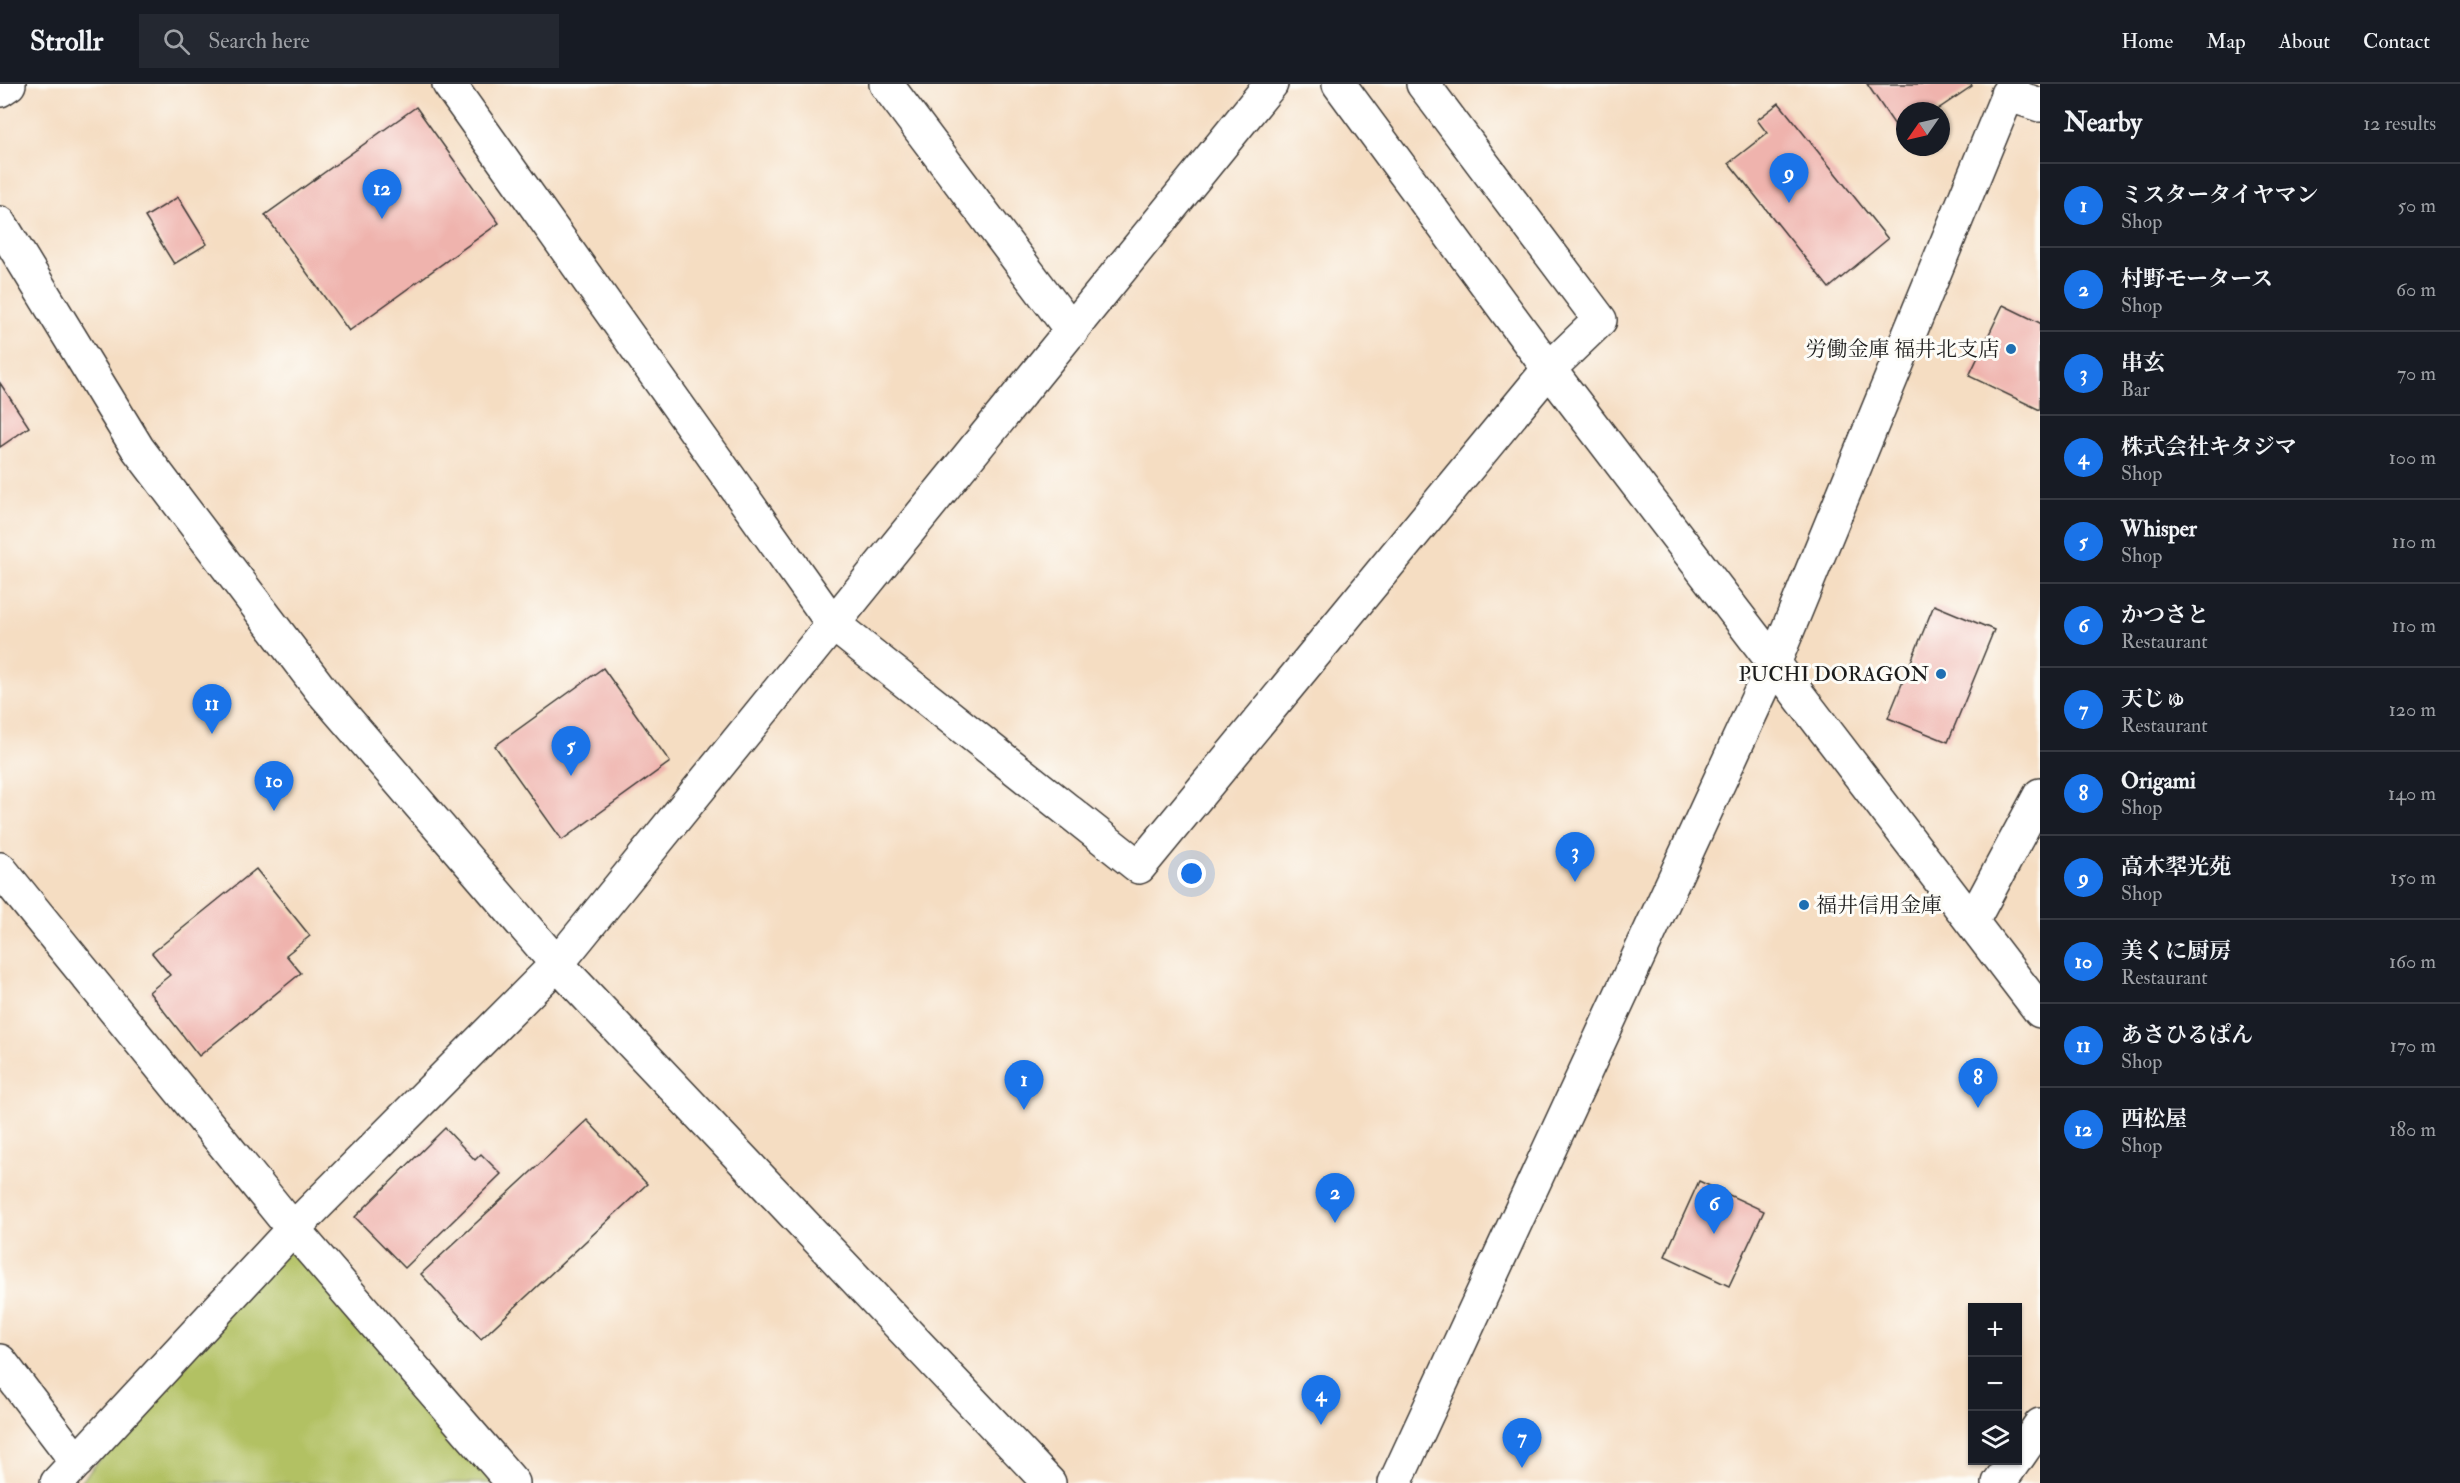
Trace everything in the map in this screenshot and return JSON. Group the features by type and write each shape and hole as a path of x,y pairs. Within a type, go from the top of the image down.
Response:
{"street":[{"path":"0,90 9,84"},
{"path":"449,84 833,624 1139,867 1549,369 1600,320 1423,84"},
{"path":"886,84 1072,331"},
{"path":"0,1361 67,1472 293,1229 556,964 1271,84"},
{"path":"1339,84 1549,369 1775,661 2040,1011"},
{"path":"1395,1483 1775,661 2010,89 2040,105"},
{"path":"0,223 138,448 321,690 556,964 1049,1483"},
{"path":"1973,920 2040,795"},
{"path":"0,869 293,1229 513,1483"},
{"path":"2022,1450 2040,1425"},
{"path":"1999,1483 2012,1465"}],"green space":[{"path":"293,1229 513,1483 80,1483"}],"building":[{"path":"1867,84 1971,84 1972,86 1948,102 1896,102 1896,127"},
{"path":"1779,103 1888,239 1829,288 1729,163 1767,133 1757,120"},
{"path":"416,107 499,223 349,331 265,215"},
{"path":"178,197 207,244 174,264 145,217"},
{"name":"労働金庫 福井北支店","path":"2003,305 2040,323 2040,410 1969,376"},
{"path":"0,383 29,427 0,447"},
{"name":"PUCHI DORAGON","path":"1934,605 1994,630 1948,742 1888,718"},
{"path":"603,668 670,762 562,840 495,746"},
{"path":"256,869 310,936 286,955 301,973 199,1056 149,992 170,975 152,953"},
{"path":"587,1120 647,1184 481,1339 421,1274"},
{"path":"445,1128 475,1160 481,1154 501,1174 405,1268 355,1217"},
{"path":"1699,1181 1764,1211 1729,1286 1665,1256"}],"place":[{"name":"高木翆光苑","path":"1789,203"},
{"name":"西松屋","path":"382,219"},
{"name":"労働金庫 福井北支店","path":"2011,349"},
{"name":"PUCHI DORAGON","path":"1941,674"},
{"name":"あさひるぱん","path":"212,734"},
{"name":"Whisper","path":"571,776"},
{"name":"美くに厨房","path":"274,811"},
{"name":"串玄","path":"1575,882"},
{"name":"福井信用金庫","path":"1804,905"},
{"name":"Origami","path":"1978,1108"},
{"name":"ミスタータイヤマン","path":"1024,1110"},
{"name":"村野モータース","path":"1335,1223"},
{"name":"かつさと","path":"1714,1234"},
{"name":"株式会社キタジマ","path":"1321,1425"},
{"name":"天じゅ","path":"1522,1468"}]}
